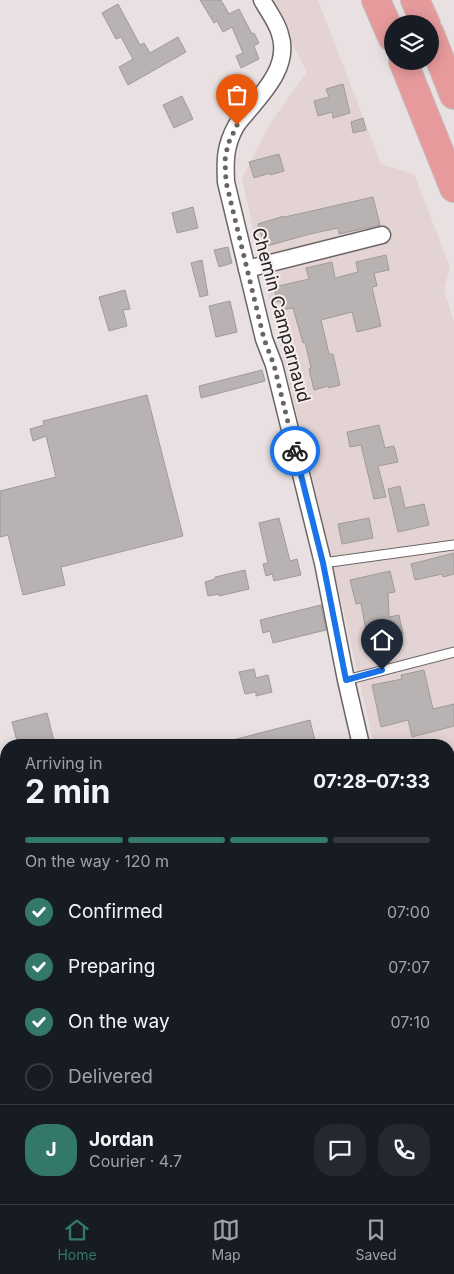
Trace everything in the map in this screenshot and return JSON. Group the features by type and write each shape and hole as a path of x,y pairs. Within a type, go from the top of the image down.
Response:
{"highway":[{"path":"376,0 384,18"},
{"path":"415,0 422,15"},
{"path":"439,57 454,95"},
{"path":"407,70 454,188"}],"street":[{"name":"Chemin Camparnaud","path":"262,0 280,34 283,48 281,60 277,74 237,125 228,144 225,160 226,182 264,339 274,365 323,563 346,680 361,739"},
{"path":"247,269 382,235"}],"lane":[{"path":"323,563 454,545"},
{"path":"346,680 454,652"}],"shaded area":[{"path":"269,0 318,0 381,164 414,174 450,267 444,290 454,322 454,739 373,739 262,270 242,178 271,122 307,72"}],"building":[{"path":"200,0 221,0 229,14 239,9 259,43 254,46 259,59 241,68 236,56 243,53 232,27 223,32 217,21 214,23"},
{"path":"118,4 140,45 144,43 150,53 178,37 186,52 128,85 119,67 133,59 121,37 116,39 102,13"},
{"path":"232,77 244,81 240,95 227,91"},
{"path":"343,84 350,113 333,118 332,112 318,116 314,101 329,97 326,89"},
{"path":"182,96 193,119 174,128 163,105"},
{"path":"363,118 366,130 353,133 351,122"},
{"path":"279,154 284,171 254,178 249,162"},
{"path":"373,197 380,225 339,234 338,228 267,246 265,237 262,238 258,224 284,216"},
{"path":"193,207 198,228 177,233 172,213"},
{"path":"228,247 232,263 219,267 214,250"},
{"path":"386,255 389,270 374,273 377,286 372,287 381,326 357,332 352,312 321,320 329,354 333,354 340,385 314,390 305,342 303,343 293,308 282,310 280,301 277,302 274,287 309,279 306,268 332,262 335,278 358,272 356,262"},
{"path":"202,260 208,295 200,297 191,263"},
{"path":"125,290 130,309 123,310 127,326 109,331 99,297"},
{"path":"230,301 237,332 216,337 209,306"},
{"path":"262,370 265,381 201,398 199,386"},
{"path":"147,395 183,536 61,567 65,585 23,595 8,535 0,537 0,491 56,477 46,436 33,441 30,429 44,425 43,421"},
{"path":"379,425 385,448 394,446 398,462 378,466 386,497 374,499 361,445 350,447 347,432"},
{"path":"400,486 405,508 424,504 429,525 398,532 388,489"},
{"path":"279,518 290,561 297,559 301,575 274,581 272,574 266,576 263,564 268,563 259,523"},
{"path":"369,518 373,538 342,544 338,524"},
{"path":"454,553 454,574 443,577 442,574 415,580 411,564"},
{"path":"245,570 249,589 219,596 219,594 208,596 205,582 215,579 215,577"},
{"path":"390,571 395,592 388,593 389,617 399,615 403,634 368,642 361,603 356,604 350,580"},
{"path":"321,605 326,630 273,643 270,631 263,633 260,620"},
{"path":"254,669 256,678 268,675 272,692 256,696 256,692 245,694 239,672"},
{"path":"424,670 433,709 454,704 454,726 412,737 408,720 381,727 372,685 402,679 401,675"},
{"path":"47,713 54,739 16,739 12,722"},
{"path":"310,720 315,739 237,739"}],"way so far":[{"path":"237,125 228,144 225,160 226,182 264,339 274,365 295,451"}],"route":[{"path":"295,451 323,563 346,680 382,670"}]}
